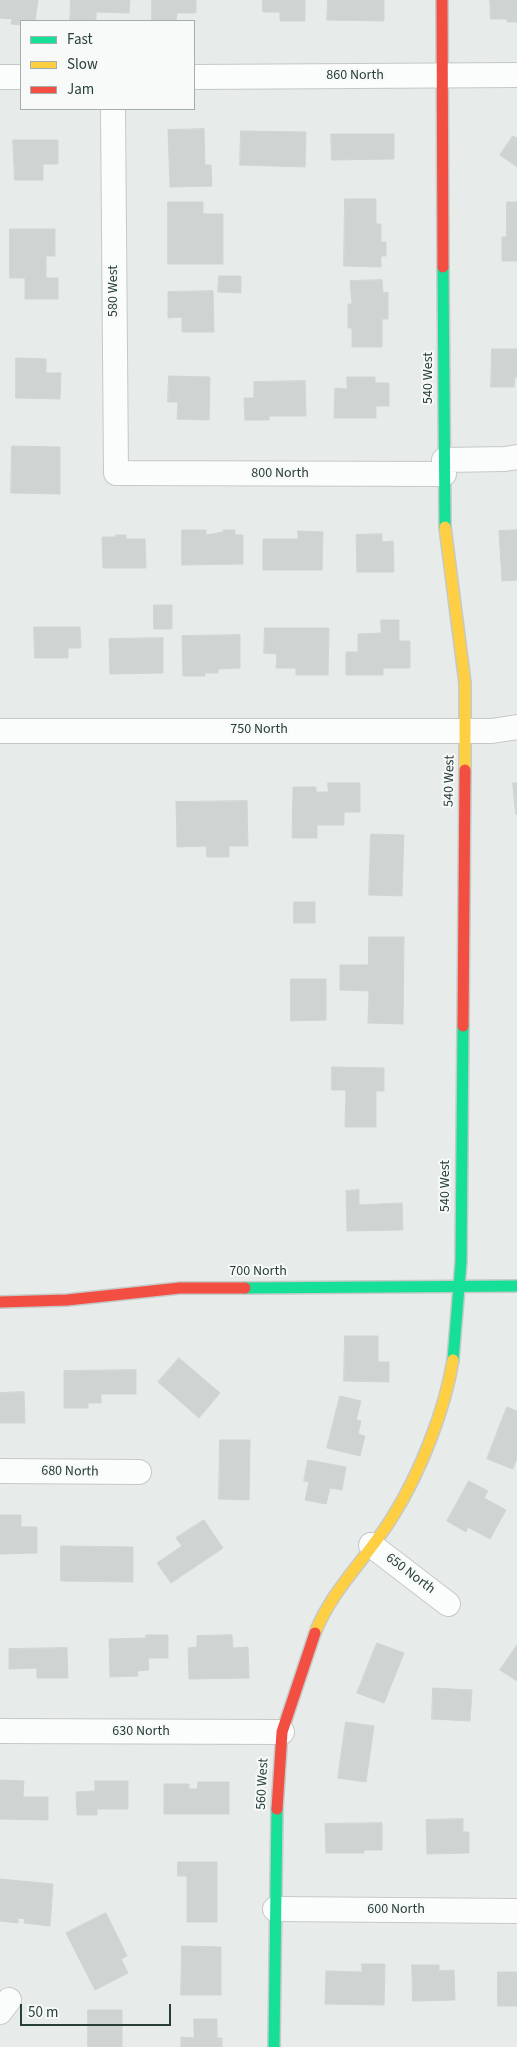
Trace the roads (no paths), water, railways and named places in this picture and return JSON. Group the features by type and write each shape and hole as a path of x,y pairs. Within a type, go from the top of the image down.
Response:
{"street":[{"name":"540 West","path":"372,1545 397,1510 414,1480 429,1442 451,1372 456,1342 460,1288 466,730 464,654 446,550 442,0"},
{"name":"860 North","path":"195,77 517,75"},
{"path":"0,77 20,77"},
{"name":"580 West","path":"113,110 116,473"},
{"name":"800 North","path":"116,473 444,467 517,456"},
{"name":"750 North","path":"0,732 492,731 517,727"},
{"name":"700 North","path":"0,1302 67,1300 180,1288 460,1288 517,1286"},
{"name":"680 North","path":"0,1471 139,1472"},
{"name":"650 North","path":"372,1545 448,1604"},
{"name":"560 West","path":"274,2047 277,1790 282,1732 302,1663 317,1627 330,1602 372,1545"},
{"name":"630 North","path":"0,1731 282,1732"},
{"name":"600 North","path":"275,1909 517,1911"}]}
